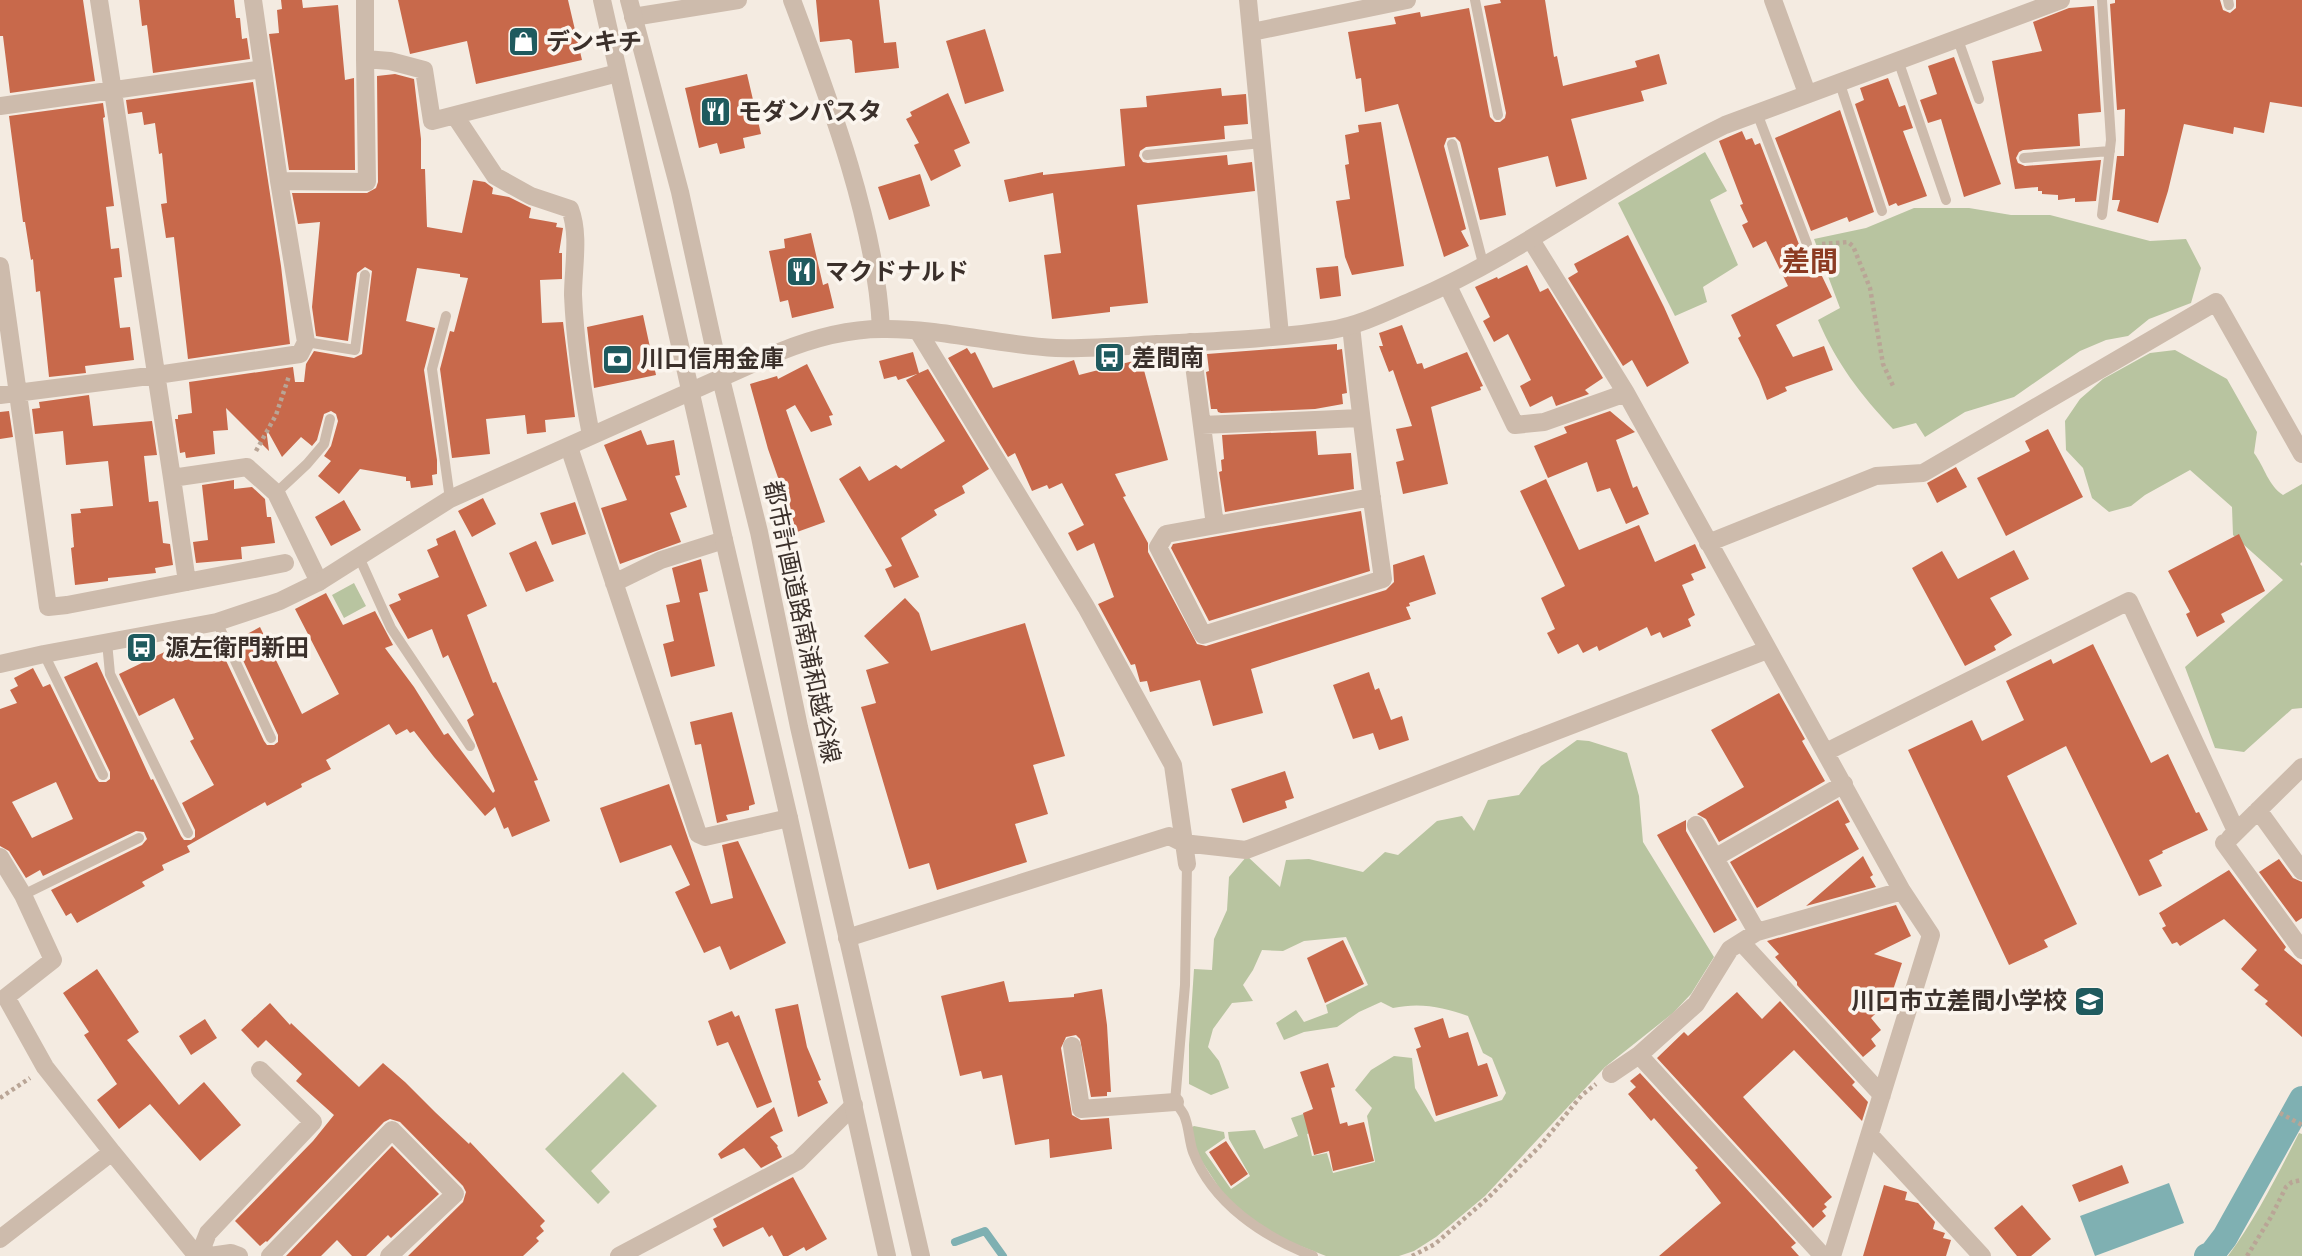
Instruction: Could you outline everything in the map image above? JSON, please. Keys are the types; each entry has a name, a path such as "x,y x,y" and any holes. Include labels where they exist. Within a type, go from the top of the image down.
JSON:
{"street":[{"path":"99,0 187,582"},
{"path":"0,395 157,375 301,348 253,0"},
{"path":"279,181 367,182 365,0"},
{"path":"602,0 887,1256"},
{"path":"631,9 738,0"},
{"path":"792,0 819,74 857,196 872,259 881,329"},
{"path":"1248,0 1280,335"},
{"path":"1252,32 1407,0"},
{"path":"1773,0 1807,93"},
{"path":"0,664 218,622 261,609 319,582 450,499 799,344 881,329 1060,348 1191,342 1351,326 1448,286 1484,267 1681,146 1807,93 2061,0"},
{"name":"都市計画道路南浦和越谷線","path":"631,9 680,192 721,379 759,532 799,727 921,1256"},
{"path":"365,59 390,61 424,70 432,121 618,73"},
{"path":"0,106 262,68"},
{"path":"455,116 495,176 531,195 570,209 575,221 573,296 580,374 591,435"},
{"path":"1531,240 1626,393 1902,891 1931,935 1832,1256"},
{"path":"0,266 48,607 285,563"},
{"path":"1448,286 1515,425 1544,422 1626,393"},
{"path":"1708,543 1876,476 1923,473 2216,302 2302,454"},
{"path":"1351,326 1360,418 1383,579 1203,635 1158,547 1166,534 1371,497"},
{"path":"918,331 1086,607 1173,765 1187,864"},
{"path":"1191,342 1215,525"},
{"path":"1202,425 1360,418"},
{"path":"569,447 698,834 705,837 789,818"},
{"path":"172,478 247,467 275,494 319,582"},
{"path":"614,583 661,560 724,540"},
{"path":"1826,752 2129,601 2226,841 2302,950"},
{"path":"847,938 1169,836 1183,843 1246,850 1767,650"},
{"path":"2226,841 2302,767"},
{"path":"1716,857 1844,784"},
{"path":"2258,810 2302,871"},
{"path":"1696,825 1757,932"},
{"path":"0,857 23,895 53,960 6,997 45,1067 198,1256 208,1233 313,1122 260,1070"},
{"path":"1611,1074 1639,1055 1696,1004 1730,949 1757,932 1902,891"},
{"path":"1742,943 1882,1095"},
{"path":"1072,1045 1081,1109 1175,1102"},
{"path":"1639,1055 1823,1256"},
{"path":"619,1256 798,1161 854,1105"},
{"path":"270,1256 392,1130 455,1194 389,1256"},
{"path":"1870,1135 1982,1256"},
{"path":"0,1239 112,1152"},
{"path":"210,1256 232,1255"}],"lane":[{"path":"1475,0 1498,115"},
{"path":"2102,0 2110,150 2102,215"},
{"path":"1957,37 1979,99"},
{"path":"1898,60 1946,200"},
{"path":"1839,81 1882,211"},
{"path":"1757,113 1807,244"},
{"path":"1147,155 1261,143"},
{"path":"1452,144 1484,267"},
{"path":"2024,158 2110,150"},
{"path":"301,348 355,350 365,275"},
{"path":"446,316 432,369 450,499"},
{"path":"275,494 324,444 330,419"},
{"path":"359,557 391,628 470,746"},
{"path":"218,622 271,738"},
{"path":"107,642 110,674 188,833"},
{"path":"44,654 103,775"},
{"path":"23,895 139,838"},
{"path":"1187,864 1185,985 1175,1102 1185,1116 1194,1154 1214,1191 1229,1206 1276,1239 1313,1256"}],"path":[{"path":"1807,244 1848,242 1853,246 1870,288 1883,364 1894,388"},
{"path":"247,467 276,415 301,348"},
{"path":"0,1098 45,1067"},
{"path":"1412,1256 1435,1244 1488,1198 1539,1147 1582,1095 1611,1074"},
{"path":"2280,1114 2301,1125"},
{"path":"2247,1256 2286,1187 2301,1178"}],"green space":[{"path":"1705,152 1727,191 1710,200 1738,265 1703,287 1707,302 1675,316 1618,203"},
{"path":"1914,208 1969,208 2011,215 2050,215 2150,241 2186,239 2201,268 2191,303 2149,319 2128,336 2106,340 2080,351 2014,397 1965,412 1925,437 1916,423 1893,429 1860,391 1833,351 1818,320 1840,308 1814,239 1866,228"},
{"path":"2175,350 2227,379 2257,432 2254,453 2278,491 2283,495 2302,484 2302,708 2292,709 2244,752 2215,748 2185,667 2283,580 2233,535 2232,507 2190,470 2131,506 2109,512 2092,498 2083,468 2066,450 2065,421 2080,399 2103,379 2150,353"},
{"path":"354,583 366,606 344,618 332,595"},
{"path":"1577,740 1627,753 1639,796 1643,842 1714,957 1691,994 1673,1013 1605,1067 1485,1196 1436,1237 1414,1251 1399,1256 1326,1256 1277,1237 1229,1203 1197,1154 1190,1128 1194,1126 1224,1132 1225,1138 1205,1152 1231,1189 1250,1176 1229,1139 1228,1132 1255,1130 1264,1149 1298,1136 1291,1118 1322,1108 1320,1130 1307,1134 1312,1156 1327,1153 1333,1173 1375,1162 1367,1116 1372,1108 1355,1090 1371,1070 1394,1056 1412,1058 1415,1088 1435,1122 1502,1100 1506,1093 1492,1058 1483,1053 1468,1016 1450,1010 1431,1006 1393,1008 1381,1002 1359,1012 1337,1027 1304,1032 1284,1040 1276,1023 1296,1010 1304,1022 1328,1013 1326,1005 1368,985 1346,937 1304,941 1283,951 1262,950 1243,985 1253,1001 1232,1003 1213,1029 1208,1047 1219,1061 1229,1088 1211,1095 1189,1084 1194,969 1212,970 1214,939 1227,910 1229,877 1247,856 1280,887 1286,860 1309,859 1363,872 1385,852 1398,855 1437,821 1462,816 1474,831 1488,800 1519,795 1541,766"},
{"path":"623,1072 657,1106 591,1171 610,1192 598,1204 545,1149"},
{"path":"2299,1133 2302,1134 2302,1256 2228,1256 2257,1212"}],"water":[{"path":"2169,1183 2184,1223 2095,1256 2080,1216"}],"building":[{"path":"0,0 83,0 95,81 10,93 3,36 0,36"},
{"path":"139,0 234,0 236,18 240,18 242,39 247,38 250,59 153,73 147,25 142,26"},
{"path":"281,0 302,0 303,8 338,5 345,80 354,78 355,170 289,170 269,34 279,33 277,10 282,9"},
{"name":"デンキチ","path":"398,0 568,0 582,60 476,84 467,41 410,54"},
{"path":"816,0 879,0 884,43 896,42 899,68 855,73 852,41 820,42"},
{"path":"1500,0 1545,0 1554,57 1557,56 1563,86 1637,67 1635,61 1659,54 1667,84 1641,91 1644,101 1571,119 1587,179 1556,187 1548,156 1498,168 1506,215 1480,220 1460,142 1455,137 1447,138 1444,146 1466,229 1461,231 1469,246 1444,257 1398,104 1365,112 1361,78 1356,79 1348,32 1396,24 1394,17 1420,12 1421,17 1469,8 1490,117 1495,122 1500,122 1506,113 1484,6 1501,3"},
{"path":"2115,0 2220,0 2223,10 2230,13 2236,8 2236,0 2302,0 2302,107 2270,102 2264,133 2234,127 2233,134 2184,124 2158,223 2117,211 2120,200 2112,200 2117,156 2124,156 2125,109 2117,110 2110,4 2115,3"},
{"path":"2094,6 2101,112 2078,114 2080,146 2023,150 2016,158 2018,163 2025,166 2101,160 2096,201 2075,202 2075,198 2058,200 2058,195 2042,194 2038,187 2015,189 1992,61 2042,51 2033,22 2069,8"},
{"path":"985,29 1004,91 965,104 946,41"},
{"path":"1954,57 2001,184 1964,197 1941,119 1928,123 1920,100 1937,94 1928,66"},
{"path":"395,74 414,79 421,139 421,169 425,169 427,227 462,233 473,180 485,182 493,188 492,194 509,197 531,208 529,218 557,223 556,227 563,228 559,253 562,253 562,279 540,280 542,323 563,322 575,417 545,420 546,432 527,434 525,415 486,419 490,454 452,458 440,369 450,331 454,332 468,278 460,277 460,274 417,268 406,321 435,328 424,370 437,460 437,474 432,475 433,485 411,488 406,477 360,469 339,494 318,476 331,461 324,456 331,446 338,421 336,414 331,411 324,414 317,440 312,446 301,437 282,457 266,428 269,451 226,408 228,430 213,431 215,454 186,458 185,452 180,453 175,419 178,419 178,415 192,413 189,382 293,367 295,382 304,382 306,364 314,351 354,358 362,354 372,271 365,267 357,273 348,341 316,336 312,307 320,222 298,224 292,193 367,193 376,188 377,76"},
{"path":"747,74 761,134 743,138 745,148 720,154 717,143 699,148 685,88"},
{"path":"1888,78 1899,107 1905,105 1913,128 1903,131 1927,196 1898,206 1896,203 1889,206 1855,104 1864,100 1860,88"},
{"path":"253,82 290,344 188,359 174,237 166,238 161,204 167,203 162,153 159,154 155,123 144,125 142,112 128,114 126,100"},
{"path":"1221,88 1222,96 1246,94 1248,124 1224,126 1225,139 1146,147 1140,151 1139,156 1143,162 1148,163 1227,155 1228,165 1252,162 1255,191 1137,205 1148,303 1110,307 1110,312 1052,319 1044,255 1061,253 1053,193 1009,202 1004,180 1043,172 1043,175 1125,166 1120,109 1147,107 1146,96"},
{"path":"948,93 970,143 954,150 961,166 931,181 914,145 919,143 906,119 912,116 910,112"},
{"path":"103,103 114,206 106,207 111,249 119,248 122,277 114,278 120,328 130,327 134,360 85,366 86,373 49,377 40,291 36,292 33,259 31,260 23,222 9,116"},
{"path":"1840,110 1874,212 1849,222 1847,217 1811,231 1775,138"},
{"path":"1381,122 1404,266 1352,275 1345,257 1336,201 1350,199 1345,165 1349,164 1345,135 1359,132 1358,125"},
{"path":"1742,131 1746,140 1752,138 1755,145 1760,143 1800,247 1805,252 1810,251 1832,297 1776,325 1793,357 1824,346 1833,370 1785,387 1787,391 1767,400 1738,338 1741,336 1731,315 1788,286 1766,241 1753,248 1742,225 1748,222 1719,141"},
{"path":"920,174 930,206 889,220 878,187"},
{"path":"811,233 823,285 828,283 834,308 792,318 788,300 780,302 769,251 785,248 784,239"},
{"path":"1628,235 1689,363 1647,387 1632,360 1623,366 1568,278 1578,272 1574,264"},
{"path":"1527,265 1540,292 1548,288 1603,378 1585,390 1589,394 1556,406 1552,396 1530,407 1520,386 1531,380 1508,334 1494,342 1483,321 1490,317 1475,287"},
{"path":"1338,266 1341,296 1320,299 1316,268"},
{"path":"643,315 656,375 594,388 587,327"},
{"path":"1402,325 1417,364 1422,363 1424,369 1467,352 1483,386 1480,387 1481,390 1431,407 1448,484 1403,494 1396,462 1404,460 1396,429 1412,426 1393,370 1389,372 1379,346 1383,346 1379,333"},
{"path":"1337,344 1337,350 1342,349 1347,393 1342,394 1343,404 1315,409 1221,413 1217,409 1211,409 1206,372 1209,371 1207,354"},
{"path":"967,348 971,354 975,352 993,388 1074,360 1079,375 1141,359 1168,460 1115,474 1126,496 1123,497 1148,543 1148,552 1197,644 1206,646 1386,590 1394,582 1393,565 1424,555 1436,594 1409,603 1410,606 1406,607 1411,619 1251,669 1263,713 1213,726 1200,680 1150,692 1147,681 1140,682 1135,664 1131,665 1098,604 1114,597 1094,543 1077,551 1068,533 1084,525 1062,483 1049,489 1047,485 1032,491 1015,453 1008,457 948,358"},
{"path":"913,352 919,373 928,369 989,469 962,486 965,493 934,510 937,515 901,538 919,577 894,588 885,569 892,566 839,479 860,466 869,481 896,465 901,469 945,441 906,380 917,374 898,380 896,376 884,379 879,361"},
{"path":"807,364 833,415 829,416 832,425 811,432 795,405 786,410 825,522 797,532 768,449 750,384 777,376 778,379"},
{"path":"89,395 93,426 152,421 157,455 144,456 149,502 158,501 163,543 170,544 173,565 155,568 156,573 75,585 71,514 81,513 80,509 113,506 108,461 66,465 63,431 35,434 32,409 40,408 39,402"},
{"path":"9,411 13,437 0,439 0,412"},
{"path":"1610,411 1635,432 1616,440 1633,488 1637,486 1649,514 1626,524 1610,488 1597,492 1587,462 1548,478 1534,446 1567,433 1564,427"},
{"path":"2048,429 2083,497 2006,536 1977,478 2030,451 2025,441"},
{"path":"641,430 647,445 674,440 680,475 675,476 687,507 670,513 681,542 620,564 601,508 627,500 604,445"},
{"path":"1316,431 1318,455 1351,453 1354,489 1225,512 1219,472 1222,471 1221,460 1224,459 1222,435"},
{"path":"1956,467 1967,487 1937,503 1927,483"},
{"path":"1546,479 1579,550 1639,525 1655,562 1695,544 1706,568 1691,574 1694,580 1682,585 1695,615 1688,619 1691,626 1663,638 1660,632 1651,636 1647,627 1599,651 1597,646 1583,653 1578,644 1558,654 1547,633 1555,629 1541,598 1565,586 1520,491"},
{"path":"234,480 234,489 252,487 265,499 275,543 241,547 242,559 196,563 193,542 208,540 202,485"},
{"path":"483,498 496,524 472,537 458,511"},
{"path":"344,500 361,530 331,546 315,517"},
{"path":"575,502 586,534 552,545 540,513"},
{"path":"1361,511 1370,571 1209,621 1171,548 1173,544"},
{"path":"455,530 487,606 467,615 493,683 496,682 538,780 534,781 550,821 512,837 508,827 504,829 495,807 485,816 414,731 410,733 407,729 396,735 389,724 326,760 331,769 267,806 265,802 187,846 190,852 162,865 164,870 142,882 145,886 77,923 71,913 66,916 51,890 142,845 147,839 144,832 136,831 43,876 40,870 26,878 9,851 0,846 0,709 17,703 10,690 18,686 14,678 33,668 43,687 50,684 96,778 99,782 106,782 110,779 110,772 64,677 97,662 151,780 153,779 181,836 184,840 191,840 195,837 195,830 182,803 214,785 190,741 194,739 174,698 139,716 119,674 179,645 183,654 213,638 264,741 267,745 274,745 278,742 278,735 234,641 260,627 302,714 339,694 295,609 326,593 343,625 375,611 393,645 385,648 414,687 444,735 448,733 493,793 495,791 467,720 474,715 448,655 443,658 432,629 408,639 389,605 401,600 398,594 439,577 427,550 438,545 436,539","holes":["56,782 73,819 32,838 12,802"]},
{"path":"2239,534 2265,591 2221,614 2225,622 2197,637 2186,614 2190,612 2168,571"},
{"path":"536,541 554,581 526,592 509,553"},
{"path":"2014,550 2029,579 1990,598 2012,635 1994,646 1996,650 1965,666 1912,568 1942,551 1958,579"},
{"path":"701,559 708,591 699,593 715,666 671,677 663,644 674,641 666,605 680,602 672,568"},
{"path":"905,598 919,613 931,651 1025,623 1065,756 1033,765 1048,814 1015,824 1027,862 937,890 929,863 909,869 861,707 876,703 866,670 889,663 864,636"},
{"path":"2093,644 2151,763 2168,754 2196,813 2199,812 2208,830 2162,851 2163,853 2149,860 2162,886 2139,896 2066,746 2007,776 2077,924 2044,940 2048,947 2009,965 1908,750 1972,720 1982,741 2024,720 2006,681 2051,659 2053,664"},
{"path":"1369,672 1375,690 1379,688 1391,720 1402,716 1409,740 1379,750 1373,733 1353,739 1333,685"},
{"path":"1779,693 1825,781 1719,842 1706,819 1697,814 1744,787 1711,730"},
{"path":"732,712 755,804 749,806 749,810 726,815 728,820 717,823 701,744 695,745 690,722"},
{"path":"1285,771 1294,798 1285,801 1287,808 1243,823 1231,789"},
{"path":"669,784 711,904 733,898 722,845 738,841 786,943 730,970 720,946 704,953 675,892 690,885 671,845 620,863 600,808"},
{"path":"1838,800 1850,822 1845,824 1859,849 1757,908 1730,862"},
{"path":"1686,820 1686,831 1737,920 1714,933 1657,835"},
{"path":"1863,856 1876,887 1806,906"},
{"path":"2279,859 2293,878 2302,882 2302,918 2296,922 2259,872"},
{"path":"2229,870 2286,947 2284,950 2302,965 2302,1037 2265,1004 2268,1001 2254,990 2259,985 2241,969 2257,950 2224,919 2180,946 2177,942 2172,944 2162,928 2166,926 2159,913"},
{"path":"1896,905 1911,936 1874,954 1902,963 1890,999 1871,1018 1881,1030 1871,1039 1876,1046 1863,1057 1797,985 1775,957 1779,954 1767,941"},
{"path":"1343,940 1364,984 1325,1003 1307,958"},
{"path":"97,969 139,1032 127,1040 179,1105 204,1082 241,1125 200,1161 150,1104 119,1129 97,1100 117,1084 84,1035 89,1032 63,993"},
{"path":"1004,981 1009,1002 1074,997 1074,994 1102,989 1111,1092 1107,1092 1107,1096 1091,1097 1080,1039 1076,1035 1066,1037 1061,1048 1072,1115 1081,1120 1109,1118 1112,1149 1050,1158 1049,1139 1015,1145 1002,1075 983,1079 981,1071 960,1076 941,996"},
{"path":"1737,992 1762,1019 1780,1001 1855,1082 1852,1085 1868,1102 1862,1121 1794,1050 1743,1097 1832,1197 1824,1204 1827,1207 1822,1211 1826,1216 1813,1228 1657,1058 1684,1032 1688,1036"},
{"path":"270,1003 290,1025 291,1023 359,1087 383,1063 405,1082 469,1144 470,1142 545,1221 540,1226 544,1231 536,1238 539,1241 523,1256 408,1256 463,1202 466,1192 400,1122 390,1119 260,1246 235,1221 313,1141 334,1115 296,1081 302,1074 266,1040 258,1048 241,1030"},
{"path":"798,1004 807,1047 828,1103 798,1117 775,1009"},
{"path":"732,1011 735,1017 739,1015 772,1102 757,1108 728,1042 717,1046 708,1021"},
{"path":"1443,1018 1449,1038 1468,1032 1478,1066 1487,1063 1498,1096 1436,1116 1416,1049 1421,1047 1414,1028"},
{"path":"205,1019 217,1038 191,1055 179,1036"},
{"path":"1328,1063 1335,1087 1331,1088 1340,1124 1347,1122 1348,1126 1364,1122 1374,1161 1333,1171 1329,1151 1314,1155 1303,1113 1313,1109 1300,1072"},
{"path":"1640,1073 1796,1243 1791,1247 1799,1256 1659,1256 1721,1203 1695,1170 1698,1168 1654,1118 1651,1121 1628,1094 1636,1087 1630,1081"},
{"path":"774,1107 783,1131 770,1137 778,1146 782,1157 761,1168 744,1148 721,1159 718,1154"},
{"path":"1226,1141 1248,1174 1231,1186 1209,1152"},
{"path":"392,1146 439,1194 391,1238 388,1235 366,1256 352,1256 337,1240 321,1256 286,1256"},
{"path":"2122,1165 2129,1183 2079,1202 2072,1185"},
{"path":"793,1177 827,1239 806,1251 804,1247 783,1256 772,1235 769,1237 763,1227 723,1247 713,1229 717,1227 713,1219"},
{"path":"1884,1185 1907,1192 1905,1200 1918,1203 1935,1222 1933,1229 1945,1233 1943,1238 1951,1240 1946,1256 1863,1256"},
{"path":"2022,1205 2051,1239 2031,1256 2017,1256 1994,1228"}],"waterway":[{"path":"2207,1256 2212,1254 2225,1237 2302,1099"},
{"path":"955,1242 985,1231 1003,1256"}],"place":[{"name":"デンキチ","path":"523,42"},
{"name":"モダンパスタ","path":"715,112"},
{"name":"マクドナルド","path":"802,272"},
{"name":"差間南","path":"1109,358"},
{"name":"川口信用金庫","path":"617,359"},
{"name":"源左衛門新田","path":"142,648"},
{"name":"川口市立差間小学校","path":"2090,1001"}],"district":[{"name":"差間","path":"1810,261"}]}
